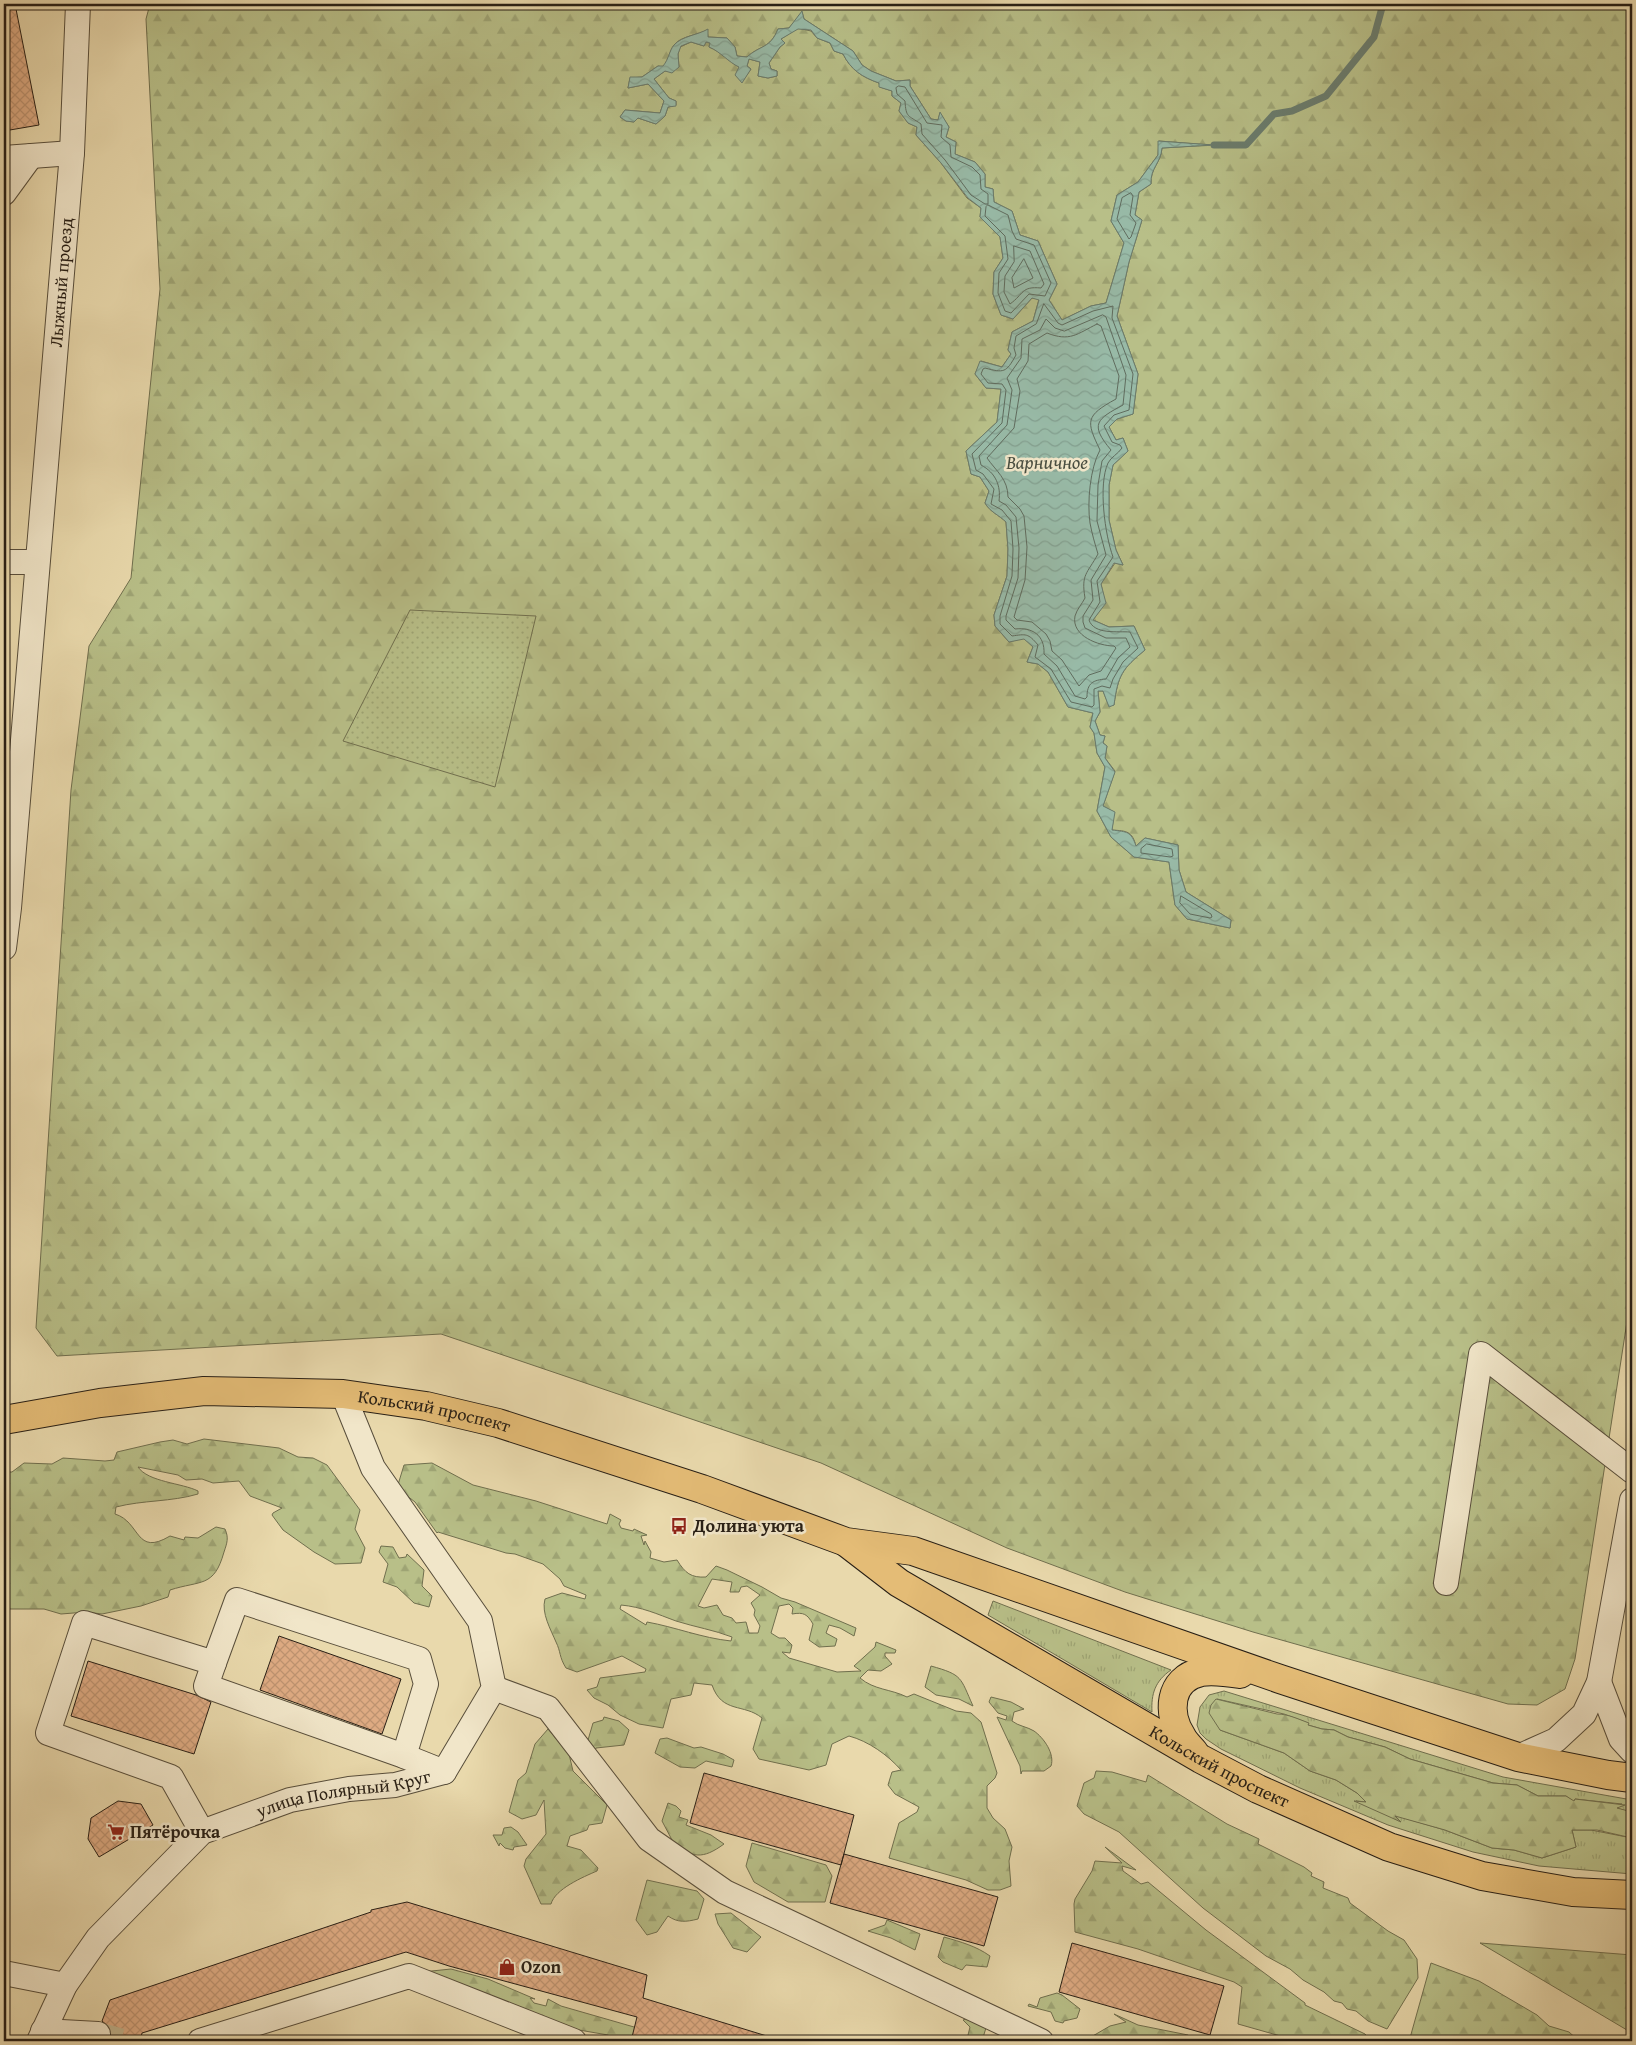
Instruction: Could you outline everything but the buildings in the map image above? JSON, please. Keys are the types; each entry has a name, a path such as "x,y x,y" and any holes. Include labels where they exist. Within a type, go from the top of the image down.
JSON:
{"main road":[{"name":"Кольский проспект","path":"4,1420 100,1403 204,1391 343,1394 426,1406 498,1423 702,1489 846,1542 913,1551 1280,1679 1518,1757 1632,1778"},
{"name":"Кольский проспект","path":"846,1542 899,1583 1200,1759 1258,1788 1389,1847 1482,1876 1573,1892 1632,1895"},
{"path":"1200,1759 1182,1738 1175,1723 1172,1706 1174,1695 1182,1682 1199,1673 1219,1671 1280,1679"}],"street":[{"name":"Лыжный проезд","path":"4,948 9,908 72,153 78,4"},
{"path":"4,158 72,153"},
{"path":"4,193 31,156"},
{"path":"4,562 37,562"},
{"path":"1446,1583 1481,1354 1632,1470"},
{"path":"343,1394 373,1468 480,1621 494,1688 548,1708 649,1839 725,1892 1041,2041"},
{"path":"1518,1757 1556,1740 1584,1714 1599,1682 1632,1500"},
{"path":"404,1756 426,1684 419,1659 237,1600 206,1686 444,1772"},
{"path":"202,1832 170,1776 48,1733 84,1623 214,1663"},
{"path":"1599,1682 1621,1739 1632,1752"},
{"name":"улица Полярный Круг","path":"41,2036 65,1985 98,1938 202,1832 290,1800 349,1789 395,1785 444,1772 494,1688"},
{"path":"4,1973 65,1985"},
{"path":"200,2041 409,1976 574,2041"},
{"path":"41,2036 98,2034"}],"green space":[{"path":"150,4 1632,4 1632,1289 1575,1659 1565,1689 1537,1705 1508,1704 1253,1632 1125,1592 1007,1548 821,1463 441,1334 57,1356 36,1328 71,790 89,646 131,578 160,289 146,19","holes":["802,12 804,19 853,51 862,65 871,71 896,81 910,80 910,86 931,119 938,120 940,113 949,127 946,137 956,142 955,154 975,162 985,174 985,187 993,189 994,202 1012,211 1020,235 1038,241 1057,284 1049,300 1062,320 1091,306 1106,303 1124,243 1111,221 1117,195 1138,182 1158,155 1159,141 1210,145 1162,148 1160,158 1152,174 1151,184 1139,192 1135,215 1142,220 1129,262 1117,316 1138,374 1133,414 1117,419 1109,427 1116,440 1123,438 1128,451 1113,465 1109,485 1109,520 1116,550 1123,565 1115,563 1101,584 1105,603 1093,620 1109,627 1134,626 1145,650 1122,673 1117,686 1114,705 1109,706 1103,691 1098,691 1100,712 1095,721 1100,735 1105,736 1103,743 1107,746 1105,758 1115,771 1103,806 1114,812 1112,830 1128,833 1133,837 1136,846 1145,838 1178,845 1179,870 1186,892 1231,920 1230,928 1187,919 1175,905 1169,862 1134,857 1111,837 1097,811 1105,767 1097,753 1094,733 1090,727 1093,713 1068,707 1048,672 1038,664 1027,662 1033,647 1024,638 1009,642 995,626 994,615 1007,576 1006,522 989,509 985,503 989,491 980,477 971,474 966,451 997,422 1001,389 986,388 975,374 981,361 1002,367 1011,354 1008,350 1012,332 1033,321 1039,299 1032,298 1013,319 1001,315 993,294 994,272 1003,258 1000,237 980,217 981,208 967,198 941,163 916,135 917,127 908,123 899,111 901,103 892,96 892,91 880,87 879,83 858,72 843,54 834,51 830,43 817,38 811,31 798,28 781,39 785,43 769,63 771,69 777,71 777,76 768,78 758,76 760,62 749,59 747,66 751,69 742,82 736,75 739,67 709,47 710,43 706,42 704,46 691,42 680,47 678,54 679,67 672,72 665,71 654,79 669,98 676,101 676,105 668,107 665,116 656,124 638,118 634,122 626,121 620,117 625,110 660,113 664,101 648,84 628,88 630,78 642,77 658,66 663,67 677,42 707,30 708,37 727,38 735,47 737,56 747,57 772,40 778,29 789,28"]},
{"path":"410,610 536,616 495,787 343,741"},
{"path":"204,1439 279,1448 298,1457 313,1458 327,1465 360,1510 355,1529 365,1548 361,1563 335,1564 314,1552 283,1530 272,1515 282,1508 250,1496 239,1481 213,1483 202,1479 186,1480 178,1475 138,1467 149,1476 191,1488 198,1491 198,1494 116,1507 115,1514 123,1518 139,1536 150,1543 170,1536 184,1540 185,1537 198,1538 216,1527 225,1529 226,1546 216,1572 205,1581 170,1590 168,1597 141,1606 102,1614 86,1612 61,1614 44,1609 4,1609 4,1472 12,1472 24,1463 52,1464 63,1458 114,1460 117,1452 173,1440 187,1444"},
{"path":"432,1463 473,1485 536,1501 607,1524 610,1514 621,1520 619,1524 621,1528 633,1531 634,1529 647,1535 641,1536 644,1545 645,1541 651,1552 650,1558 664,1562 677,1560 686,1571 696,1577 706,1577 716,1566 781,1598 856,1628 854,1636 840,1628 829,1625 826,1633 837,1639 835,1646 819,1647 809,1640 813,1624 809,1618 800,1613 792,1614 793,1608 789,1604 779,1606 771,1633 779,1638 785,1638 792,1645 790,1653 782,1652 789,1658 837,1672 861,1671 854,1666 875,1647 876,1642 896,1650 895,1653 885,1653 885,1656 892,1664 881,1671 868,1670 860,1678 871,1685 907,1697 914,1694 956,1711 971,1713 981,1722 997,1773 987,1786 987,1808 993,1818 1005,1829 1012,1847 1009,1861 1011,1886 1000,1890 988,1890 966,1880 889,1858 899,1823 917,1812 919,1807 895,1794 888,1785 892,1772 901,1770 884,1754 863,1741 849,1736 832,1744 826,1765 809,1770 759,1759 753,1749 762,1718 755,1713 727,1704 716,1694 712,1685 694,1683 691,1695 671,1699 663,1728 639,1724 620,1715 608,1705 594,1698 587,1690 597,1687 600,1678 645,1672 646,1669 622,1656 577,1672 566,1668 547,1621 544,1610 545,1599 562,1593 585,1599 586,1595 564,1586 560,1579 543,1564 515,1554 437,1533 415,1502 397,1488 404,1465","holes":["712,1579 732,1582 730,1592 739,1592 741,1587 747,1586 760,1595 751,1603 755,1610 754,1615 760,1626 758,1633 749,1633 746,1622 736,1623 732,1618 723,1615 717,1605 704,1608 698,1606","621,1605 643,1609 676,1621 732,1637 731,1641 647,1622 646,1625 620,1609"]},
{"path":"381,1546 393,1547 399,1558 406,1557 407,1554 424,1570 422,1586 432,1596 429,1607 414,1603 397,1587 383,1582 388,1564 379,1552"},
{"path":"993,1601 1171,1670 1155,1688 1152,1699 1152,1712 988,1615"},
{"path":"931,1666 949,1672 959,1678 973,1706 959,1699 936,1695 925,1687"},
{"path":"1224,1691 1503,1777 1632,1800 1632,1812 1630,1812 1616,1808 1617,1805 1622,1804 1575,1799 1574,1802 1566,1796 1538,1796 1517,1785 1493,1783 1410,1759 1385,1747 1348,1737 1334,1730 1308,1725 1308,1723 1284,1714 1217,1699 1220,1730 1284,1753 1310,1771 1336,1780 1357,1793 1367,1802 1356,1801 1394,1815 1445,1830 1492,1848 1514,1850 1542,1858 1576,1847 1572,1830 1591,1830 1632,1838 1632,1874 1539,1866 1473,1852 1388,1825 1300,1788 1221,1749 1200,1733 1197,1725 1200,1707 1209,1695"},
{"path":"991,1697 1011,1702 1024,1709 1014,1712 1012,1721 1029,1728 1041,1738 1050,1751 1051,1766 1044,1771 1022,1771 1021,1774 1020,1766 997,1717 1006,1720 1007,1716 998,1713 989,1702"},
{"path":"1216,1699 1289,1716 1309,1723 1308,1725 1334,1730 1348,1737 1385,1747 1410,1759 1493,1783 1517,1785 1538,1796 1566,1796 1574,1801 1575,1799 1625,1805 1617,1808 1632,1812 1632,1838 1597,1830 1572,1830 1576,1847 1542,1858 1514,1850 1492,1848 1445,1830 1395,1816 1401,1822 1354,1801 1366,1802 1357,1793 1336,1780 1310,1771 1284,1753 1220,1730 1209,1713 1211,1705"},
{"path":"604,1717 619,1721 629,1730 624,1745 596,1748 593,1755 588,1740 593,1723 603,1720"},
{"path":"548,1729 569,1754 573,1771 607,1805 602,1823 589,1825 587,1830 570,1836 567,1846 581,1850 598,1868 597,1871 577,1880 558,1893 551,1904 541,1904 524,1866 526,1859 546,1834 544,1800 536,1815 522,1819 509,1812 518,1780 526,1773 535,1744"},
{"path":"667,1738 694,1748 701,1747 723,1754 734,1760 732,1767 706,1761 695,1768 680,1767 655,1753 660,1739"},
{"path":"1096,1771 1112,1772 1146,1782 1148,1775 1227,1824 1259,1839 1258,1844 1304,1867 1312,1873 1311,1876 1324,1882 1323,1888 1348,1898 1350,1903 1388,1931 1404,1940 1417,1959 1418,1978 1387,2029 1368,2021 1356,2011 1347,2009 1342,2003 1334,2001 1290,1969 1266,1956 1203,1908 1119,1832 1084,1814 1077,1806 1084,1783 1094,1778"},
{"path":"668,1803 676,1806 681,1811 679,1817 688,1820 686,1825 711,1835 724,1844 704,1855 692,1854 671,1845 672,1840 662,1821"},
{"path":"511,1827 518,1832 527,1845 514,1847 513,1850 505,1848 500,1843 499,1846 493,1835 502,1835 504,1828"},
{"path":"752,1843 826,1865 832,1876 825,1902 788,1902 754,1882 746,1866"},
{"path":"1105,1847 1136,1870 1122,1866 1123,1871 1141,1884 1148,1882 1206,1930 1305,2003 1305,2005 1365,2034 1371,2041 1298,2041 1238,2024 1242,1987 1234,1982 1138,1949 1075,1932 1075,1899 1092,1871 1095,1861 1122,1863"},
{"path":"647,1880 697,1891 704,1899 698,1919 682,1921 668,1916 657,1932 647,1935 636,1920"},
{"path":"731,1913 761,1937 747,1952 733,1948 718,1924 715,1914"},
{"path":"887,1920 920,1934 915,1950 891,1938 868,1931 885,1925"},
{"path":"944,1937 974,1947 990,1956 987,1967 966,1965 962,1970 943,1962 938,1957"},
{"path":"1480,1943 1632,1955 1632,2033"},
{"path":"1431,1963 1479,1981 1537,2015 1549,2026 1569,2032 1579,2041 1416,2041 1410,2038"},
{"path":"451,1969 488,1979 535,1999 530,1998 534,2003 546,2006 548,1999 561,2006 641,2029 638,2038 618,2041 608,2035 579,2030 507,2010 422,1972"},
{"path":"1057,1993 1080,2009 1077,2018 1064,2021 1063,2023 1055,2021 1051,2012 1028,2006 1029,2004 1037,2007 1040,1998"},
{"path":"981,2013 989,2018 982,2041 973,2039 968,2035 970,2027 963,2020"},
{"path":"1114,2014 1138,2025 1188,2035 1195,2041 1090,2041 1091,2037 1110,2026 1126,2022"}],"water":[{"name":"Варничное","path":"802,11 804,19 853,51 862,65 871,71 896,81 910,80 910,86 931,119 938,120 940,112 949,127 946,137 956,142 955,154 975,162 985,174 985,187 993,189 994,202 1012,211 1020,235 1038,241 1057,284 1049,300 1062,320 1091,306 1106,303 1124,243 1111,221 1117,195 1138,182 1158,155 1158,141 1214,145 1162,148 1160,158 1152,174 1151,184 1139,192 1135,215 1142,220 1129,262 1117,316 1138,374 1133,414 1117,419 1109,427 1116,440 1123,438 1128,451 1113,465 1109,485 1109,520 1116,550 1123,565 1114,563 1101,584 1106,603 1093,620 1109,627 1134,626 1145,650 1122,673 1117,686 1114,705 1109,707 1103,691 1098,691 1100,712 1095,721 1100,735 1105,736 1103,743 1107,746 1105,758 1115,772 1103,806 1115,812 1112,830 1128,833 1136,846 1145,838 1178,845 1179,870 1186,892 1231,920 1230,928 1187,919 1175,905 1169,862 1134,857 1111,837 1097,811 1105,767 1097,753 1094,733 1090,727 1093,713 1068,707 1048,672 1038,664 1027,662 1033,647 1024,639 1009,642 995,626 994,615 1007,576 1006,522 989,509 985,503 989,491 980,477 971,474 966,451 997,422 1001,389 986,388 975,374 980,361 1002,367 1011,354 1008,350 1012,332 1033,321 1039,300 1032,298 1013,319 1001,315 993,294 994,272 1003,258 1000,237 980,217 981,208 968,198 916,135 917,127 908,123 899,111 901,103 892,96 892,91 879,87 879,83 858,72 843,54 834,51 830,43 817,38 811,30 798,29 781,39 785,43 769,63 771,69 777,71 777,76 768,78 758,76 760,62 749,59 747,66 751,69 742,83 735,75 739,67 709,47 710,43 706,42 704,46 691,42 681,46 678,54 679,67 672,73 665,71 654,79 669,98 676,101 676,106 668,107 665,116 656,124 638,118 634,122 626,121 620,117 625,110 660,113 664,101 648,84 628,88 630,77 642,77 658,66 663,66 672,47 677,42 708,29 708,37 727,38 735,47 737,56 747,57 772,40 778,29 789,28"}],"waterway":[{"path":"1214,145 1246,145 1274,114 1292,111 1326,96 1374,37 1383,4"}],"tunnel":[{"path":"98,2034 123,2041"}],"place":[{"name":"Долина уюта","path":"679,1526"},
{"name":"Пятёрочка","path":"116,1832"},
{"name":"Ozon","path":"507,1967"}]}
